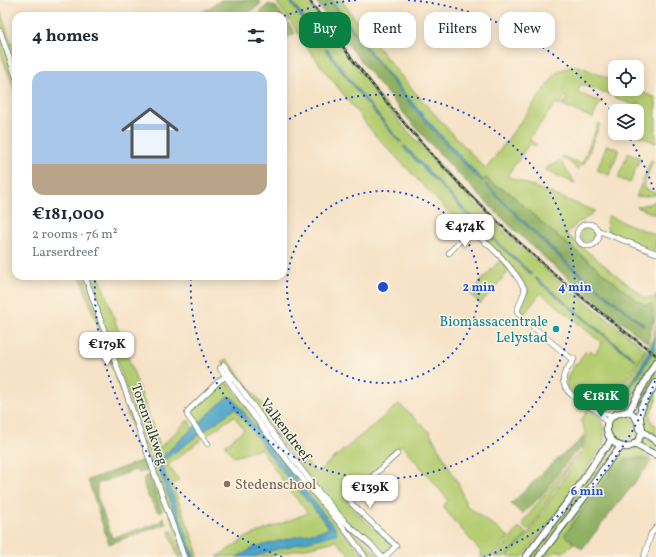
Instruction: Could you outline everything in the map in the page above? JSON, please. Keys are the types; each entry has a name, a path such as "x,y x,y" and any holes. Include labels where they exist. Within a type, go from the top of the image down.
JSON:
{"main road":[{"path":"627,411 656,362"},
{"path":"638,418 643,405 656,383"},
{"path":"616,411 627,411 638,418 642,425 639,439 634,444 619,446 609,439 604,429 608,420 616,411"},
{"path":"641,430 656,441"},
{"path":"539,557 619,446 632,442 641,430"},
{"path":"526,557 604,450 609,439"},
{"path":"634,444 656,455"}],"street":[{"path":"0,31 12,66"},
{"path":"597,230 598,237 591,245 584,245 578,240 577,234 580,228 586,224 592,225 597,230 656,253"},
{"path":"448,253 468,230 476,235 503,260 525,290 517,311 522,318 574,360 564,375 563,382 565,388 578,400 597,411 608,420"},
{"name":"Torenvalkweg","path":"86,280 184,557"},
{"name":"Valkendreef","path":"222,366 262,426 350,535 365,557"},
{"path":"208,444 187,415 188,411 228,375"},
{"name":"Valkendreef","path":"228,375 323,497 346,522 383,557"},
{"path":"383,557 396,546 352,504 349,498 397,454"},
{"path":"644,557 651,534 656,528"}],"green space":[{"path":"221,0 258,0 261,4 250,12 203,12"},
{"path":"278,0 289,0 299,15 299,35 287,17 287,12 283,12 278,5"},
{"path":"291,0 306,0 315,12 300,12"},
{"path":"315,0 330,0 339,12 324,12"},
{"path":"331,0 341,0 350,12 340,12"},
{"path":"269,4 276,7 280,12 261,12"},
{"path":"0,11 12,45 12,62 0,28"},
{"path":"351,13 359,23 359,37 351,27"},
{"path":"287,22 295,33 287,38"},
{"path":"351,28 359,39 359,48 366,48 440,136 482,181 487,178 491,183 510,193 544,225 638,301 645,305 652,304 653,323 648,343 555,267 517,232 445,159 377,82 351,48","holes":["485,184 571,266 644,325 570,267"]},
{"path":"0,35 12,70 12,84 0,50"},
{"path":"341,48 404,127 464,192 516,243 555,277 645,349 626,377 592,395 586,402 569,389 567,386 568,376 576,363 578,363 586,351 588,353 591,350 595,354 602,343 541,293 524,314 527,317 521,315 520,312 527,289 520,277 480,235 459,223 374,134 308,49","holes":["327,49 361,94 401,142 400,143 359,94","405,146 480,226 479,227 403,147","484,229 532,274 531,275 483,230","536,278 636,361 612,343"]},
{"path":"367,48 378,48 410,87 486,169 558,71 579,66 608,78 608,93 581,84 577,93 602,102 599,104 593,118 562,105 565,103 567,98 564,97 560,105 556,103 529,139 537,145 536,147 530,143 507,176 595,211 581,222 580,221 566,234 646,299 648,297 654,299 656,294 656,319 654,323 650,304 645,305 638,301 544,225 510,193 491,183 487,178 482,180 406,97"},
{"path":"644,93 656,98 656,143 644,138 644,104 631,104 614,97 644,96"},
{"path":"598,123 600,124 584,164 582,164"},
{"path":"607,145 619,150 609,175 597,170"},
{"path":"628,153 640,158 630,183 618,178"},
{"path":"562,156 582,164 578,170 567,160 561,159"},
{"path":"651,160 653,161 643,188 656,193 656,195 636,197"},
{"path":"559,161 562,163 575,183 546,171 548,167"},
{"path":"656,201 656,215 637,207 646,204 648,206 648,204"},
{"path":"608,216 656,235 656,251 608,232 606,222"},
{"path":"584,228 590,228 594,232 594,238 590,242 584,242 580,238 580,232"},
{"path":"500,260 509,271 480,304 470,293"},
{"path":"81,280 85,280 123,391 121,392"},
{"path":"88,280 100,280 159,444 149,453"},
{"path":"656,324 652,345 638,373 623,390 600,401 611,400 628,389 635,382 656,345 656,356 628,403 616,408 601,407 601,411 590,405 596,398 619,385 634,371 653,338"},
{"path":"227,359 316,473 399,404 429,431 460,487 466,505 509,537 493,557 480,557 482,555 480,551 443,507 448,500 402,445 346,499 360,515 392,544 392,547 385,553 381,553 349,524 328,501 251,402 222,361"},
{"path":"656,367 656,377 635,413 632,410"},
{"path":"222,382 230,385 364,557 352,557 336,541 267,557 253,557 337,532 233,398 227,397 198,425 190,415 190,411"},
{"path":"656,388 656,401 650,414 651,422 656,425 656,438 646,430 642,420 645,409"},
{"path":"125,395 151,469 147,472 122,396"},
{"path":"236,408 277,464 328,526 328,529 237,557 217,557 247,537 308,513 287,487 261,449 234,457 225,445 244,430 234,416 206,436 203,432"},
{"path":"588,409 601,421 604,432 603,445 561,507 523,557 507,557 531,531 585,446 587,437 581,421"},
{"path":"629,414 635,423 635,434 626,441 618,442 611,432 611,425 615,418 619,415 626,416"},
{"path":"188,420 193,428 162,457 156,460 189,557 185,557 150,457"},
{"path":"199,435 202,439 168,465 179,480 172,485 193,538 198,557 194,557 161,462"},
{"path":"584,435 582,448 574,453 541,496 522,514 511,504 557,459 579,442"},
{"path":"643,435 656,443 656,453 639,443"},
{"path":"611,443 615,446 588,488 535,557 530,557 560,518"},
{"path":"638,447 652,461 646,459 614,467 565,535 574,543 563,552 556,551 554,554 552,552 548,557 541,557 610,461 621,449"},
{"path":"578,452 529,531 524,526 523,522"},
{"path":"635,458 652,461 582,549 564,535 614,467 625,460"},
{"path":"144,460 147,471 139,473 135,470 97,484 97,496 112,538 158,523 163,517 166,524 109,544 88,480"},
{"path":"148,474 154,477 164,508 161,512"},
{"path":"149,475 161,512 157,511 145,490 144,477"},
{"path":"340,519 378,555 378,557 366,557"},
{"path":"520,528 527,534 505,557 496,557 518,529"},
{"path":"169,532 173,532 182,557 178,557"}],"water":[{"path":"289,0 291,0 300,12 299,14"},
{"path":"330,0 340,12 339,12"},
{"path":"366,48 403,92 481,178 482,181 426,122"},
{"path":"327,49 361,94 401,142 400,143 359,94 325,50"},
{"path":"405,146 480,226 479,227 403,147"},
{"path":"486,184 571,266 644,326 570,267 485,185"},
{"path":"483,229 532,274 531,275 482,230"},
{"path":"536,278 636,360 636,361 535,279"},
{"path":"656,336 652,352 634,383 628,390 615,400 608,403 599,404 600,401 611,398 621,392 633,381 637,376"},
{"path":"227,397 233,398 284,465 336,529 336,534 253,557 237,557 255,547 328,529 329,527 277,464 235,408 161,462 194,557 189,557 156,460 162,457"}],"railway":[{"path":"309,0 346,51 384,99 425,147 468,192 512,236 559,277 656,355"}],"place":[{"name":"Biomassacentrale Lelystad","path":"556,329"},
{"name":"Stedenschool","path":"227,484"}]}
